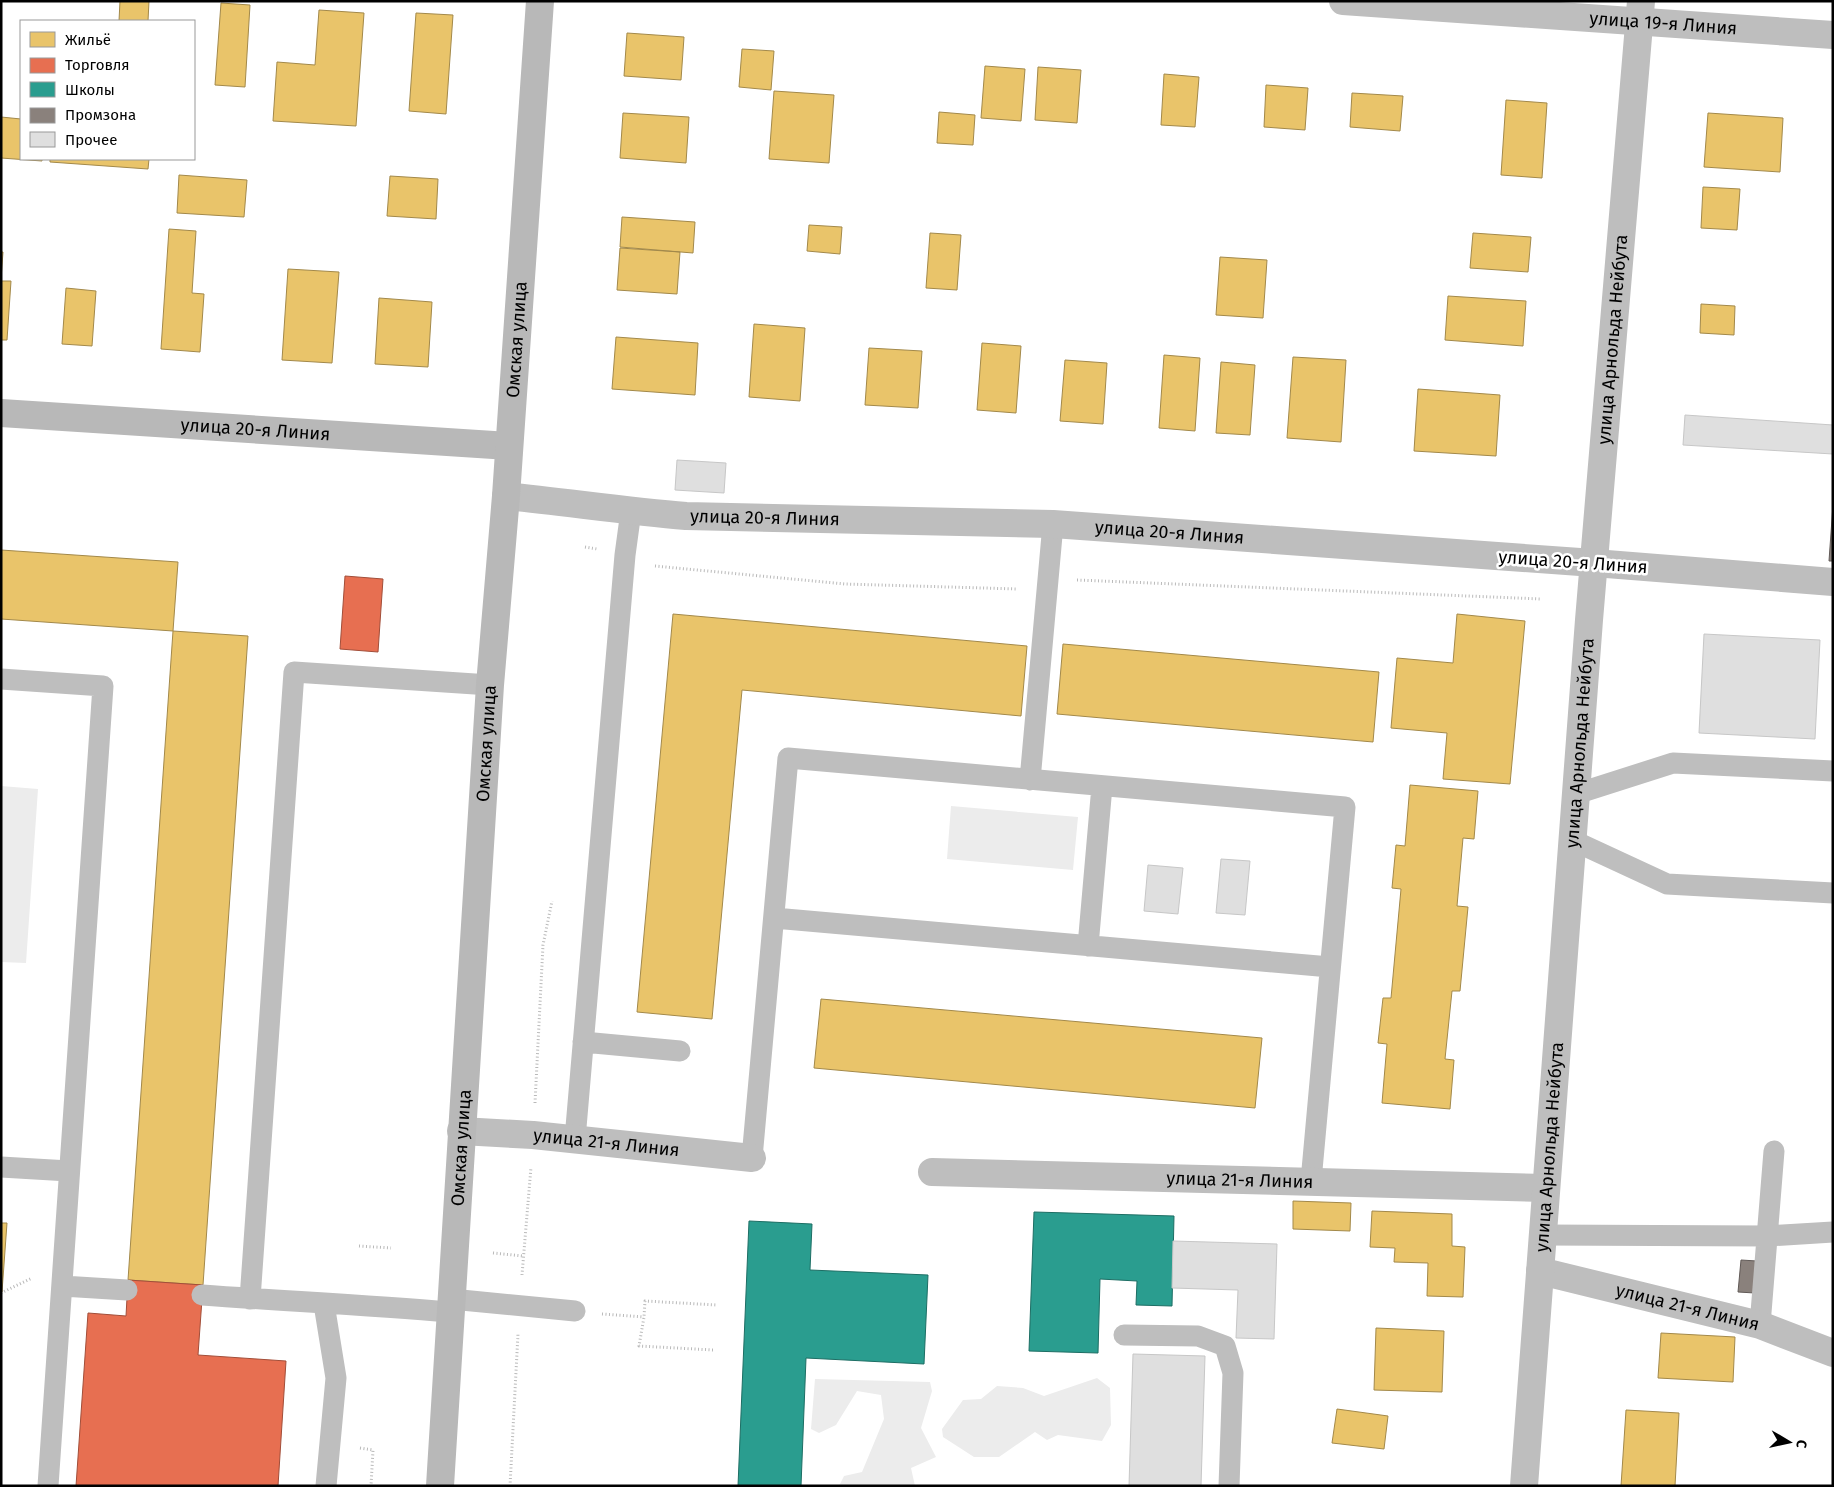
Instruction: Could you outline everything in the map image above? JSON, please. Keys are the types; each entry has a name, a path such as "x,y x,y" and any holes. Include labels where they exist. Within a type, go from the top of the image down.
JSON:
{"main road":[{"name":"Омская улица","path":"440,1486 490,686 506,496 540,1"},
{"name":"улица 20-я Линия","path":"1,413 508,446"}],"street":[{"name":"улица 19-я Линия","path":"1343,1 1640,11 1833,35"},
{"name":"улица Арнольда Нейбута","path":"1524,1486 1572,840 1640,11"},
{"name":"улица 20-я Линия","path":"506,496 686,516 1053,524 1833,582"},
{"name":"улица 21-я Линия","path":"461,1131 533,1135 752,1158"},
{"name":"улица 21-я Линия","path":"932,1172 1546,1188"},
{"name":"улица 21-я Линия","path":"1540,1271 1760,1325 1833,1353"}],"lane":[{"path":"575,1139 625,554 631,511"},
{"path":"1030,780 1053,524"},
{"path":"250,1299 294,672 490,686"},
{"path":"1,679 103,686 48,1486"},
{"path":"752,1158 788,758 1345,807 1311,1182"},
{"path":"1576,794 1673,762 1833,771"},
{"path":"1088,946 1102,786"},
{"path":"1572,840 1667,884 1833,893"},
{"path":"774,918 1330,967"},
{"path":"583,1042 680,1051"},
{"path":"1760,1325 1774,1151"},
{"path":"1,1167 69,1171"},
{"path":"1542,1235 1768,1236 1833,1232"},
{"path":"62,1286 127,1290"},
{"path":"202,1296 324,1304 450,1306 575,1311"},
{"path":"324,1304 336,1378 326,1486"},
{"path":"1124,1335 1198,1336 1225,1346 1233,1373 1229,1486"}],"path":[{"path":"585,547 625,554 644,566 845,584 1015,590 1048,578 1541,599"},
{"path":"533,1135 544,945 552,901"},
{"path":"359,1246 391,1248"},
{"path":"493,1253 523,1256"},
{"path":"713,1350 639,1346 645,1300 717,1305"},
{"path":"575,1311 644,1318"}],"shaded area":[{"path":"1,786 38,789 26,963 1,962"},
{"path":"951,806 1078,817 1073,870 947,859"},
{"path":"1097,1378 1110,1388 1111,1425 1102,1441 1058,1435 1047,1440 1035,1432 999,1457 974,1457 943,1437 942,1429 963,1400 981,1399 997,1386 1023,1388 1044,1396"},
{"path":"815,1379 930,1382 932,1391 921,1428 936,1457 911,1468 915,1486 839,1486 844,1476 862,1472 884,1419 881,1395 857,1391 836,1425 819,1433 811,1429"}],"building: Жильё":[{"path":"120,1 149,1 148,20 119,20"},
{"path":"221,3 250,5 245,87 215,85"},
{"path":"319,10 364,13 356,126 273,121 277,62 315,65"},
{"path":"416,13 453,15 446,114 409,111"},
{"path":"627,33 684,37 681,80 624,76"},
{"path":"742,49 774,51 771,90 739,87"},
{"path":"985,66 1025,69 1021,121 981,118"},
{"path":"1038,67 1081,70 1077,123 1035,120"},
{"path":"1164,74 1199,77 1195,127 1161,125"},
{"path":"1266,85 1308,88 1305,130 1264,127"},
{"path":"774,91 834,95 829,163 769,159"},
{"path":"1352,93 1403,96 1400,131 1350,127"},
{"path":"1506,100 1547,103 1542,178 1501,175"},
{"path":"939,112 975,115 973,145 937,143"},
{"path":"623,113 689,117 686,163 620,158"},
{"path":"1708,113 1783,118 1780,172 1704,167"},
{"path":"1,117 20,119 20,159 1,158"},
{"path":"50,160 149,160 148,169 50,162"},
{"path":"179,175 247,180 244,217 177,213"},
{"path":"390,176 438,179 436,219 387,216"},
{"path":"1703,187 1740,189 1737,230 1701,228"},
{"path":"622,217 695,222 693,253 620,247"},
{"path":"809,225 842,227 840,254 807,251"},
{"path":"169,229 196,231 192,293 204,294 200,352 161,349"},
{"path":"930,233 961,235 957,290 926,288"},
{"path":"1473,233 1531,237 1528,272 1470,268"},
{"path":"620,248 680,252 677,294 617,290"},
{"path":"1,252 3,252 1,279"},
{"path":"1220,257 1267,260 1263,318 1216,315"},
{"path":"288,269 339,272 332,363 282,360"},
{"path":"1,281 11,281 7,340 1,340"},
{"path":"66,288 96,291 92,346 62,344"},
{"path":"1448,296 1526,301 1523,346 1445,340"},
{"path":"379,298 432,302 428,367 375,364"},
{"path":"1701,304 1735,306 1734,335 1700,333"},
{"path":"754,324 805,328 800,401 749,397"},
{"path":"616,337 698,343 695,395 612,389"},
{"path":"982,343 1021,346 1016,413 977,410"},
{"path":"869,348 922,351 918,408 865,405"},
{"path":"1164,355 1200,358 1195,431 1159,428"},
{"path":"1293,357 1346,360 1341,442 1287,438"},
{"path":"1065,360 1107,363 1103,424 1060,421"},
{"path":"1221,362 1255,365 1250,435 1216,433"},
{"path":"1418,389 1500,395 1496,456 1414,451"},
{"path":"1,550 178,562 173,631 1,619"},
{"path":"673,614 1027,646 1021,716 742,690 712,1019 637,1012"},
{"path":"1457,614 1525,621 1510,784 1443,779 1447,733 1391,728 1397,658 1453,663"},
{"path":"173,631 248,636 203,1285 128,1280"},
{"path":"1063,644 1379,672 1373,742 1057,714"},
{"path":"1410,785 1478,791 1474,839 1463,838 1457,906 1468,907 1460,991 1452,991 1445,1059 1454,1060 1450,1109 1382,1103 1387,1044 1378,1043 1383,998 1391,998 1401,889 1392,888 1396,845 1405,846"},
{"path":"821,999 1262,1038 1255,1108 814,1068"},
{"path":"1293,1201 1351,1203 1350,1231 1293,1229"},
{"path":"1372,1211 1452,1214 1452,1246 1465,1247 1463,1297 1427,1296 1428,1263 1394,1262 1395,1248 1370,1247"},
{"path":"1,1223 7,1223 2,1292 1,1292"},
{"path":"1376,1328 1444,1331 1442,1392 1374,1390"},
{"path":"1661,1333 1735,1337 1733,1382 1658,1378"},
{"path":"1337,1409 1388,1416 1384,1449 1332,1443"},
{"path":"1626,1410 1679,1413 1675,1486 1621,1486"}],"building: Торговля":[{"path":"345,576 383,579 378,652 340,649"},
{"path":"128,1280 203,1285 198,1355 286,1361 278,1486 76,1486 88,1313 126,1316"}],"building: Школы":[{"path":"1034,1212 1174,1216 1172,1306 1136,1305 1137,1281 1100,1279 1098,1353 1029,1351"},
{"path":"749,1221 812,1224 810,1270 928,1275 924,1364 806,1358 801,1486 738,1486"}],"building: Промзона":[{"path":"1833,505 1833,561 1829,561"},
{"path":"1741,1260 1757,1261 1755,1293 1738,1292"}],"building: Прочее":[{"path":"1685,415 1833,425 1833,454 1683,445"},
{"path":"677,460 726,463 724,493 675,490"},
{"path":"1704,634 1820,640 1815,739 1699,733"},
{"path":"1221,859 1250,861 1245,915 1216,913"},
{"path":"1148,865 1183,868 1178,914 1144,911"},
{"path":"1173,1241 1277,1244 1274,1339 1236,1338 1238,1290 1172,1288"},
{"path":"1133,1354 1205,1356 1201,1486 1129,1486"}]}
